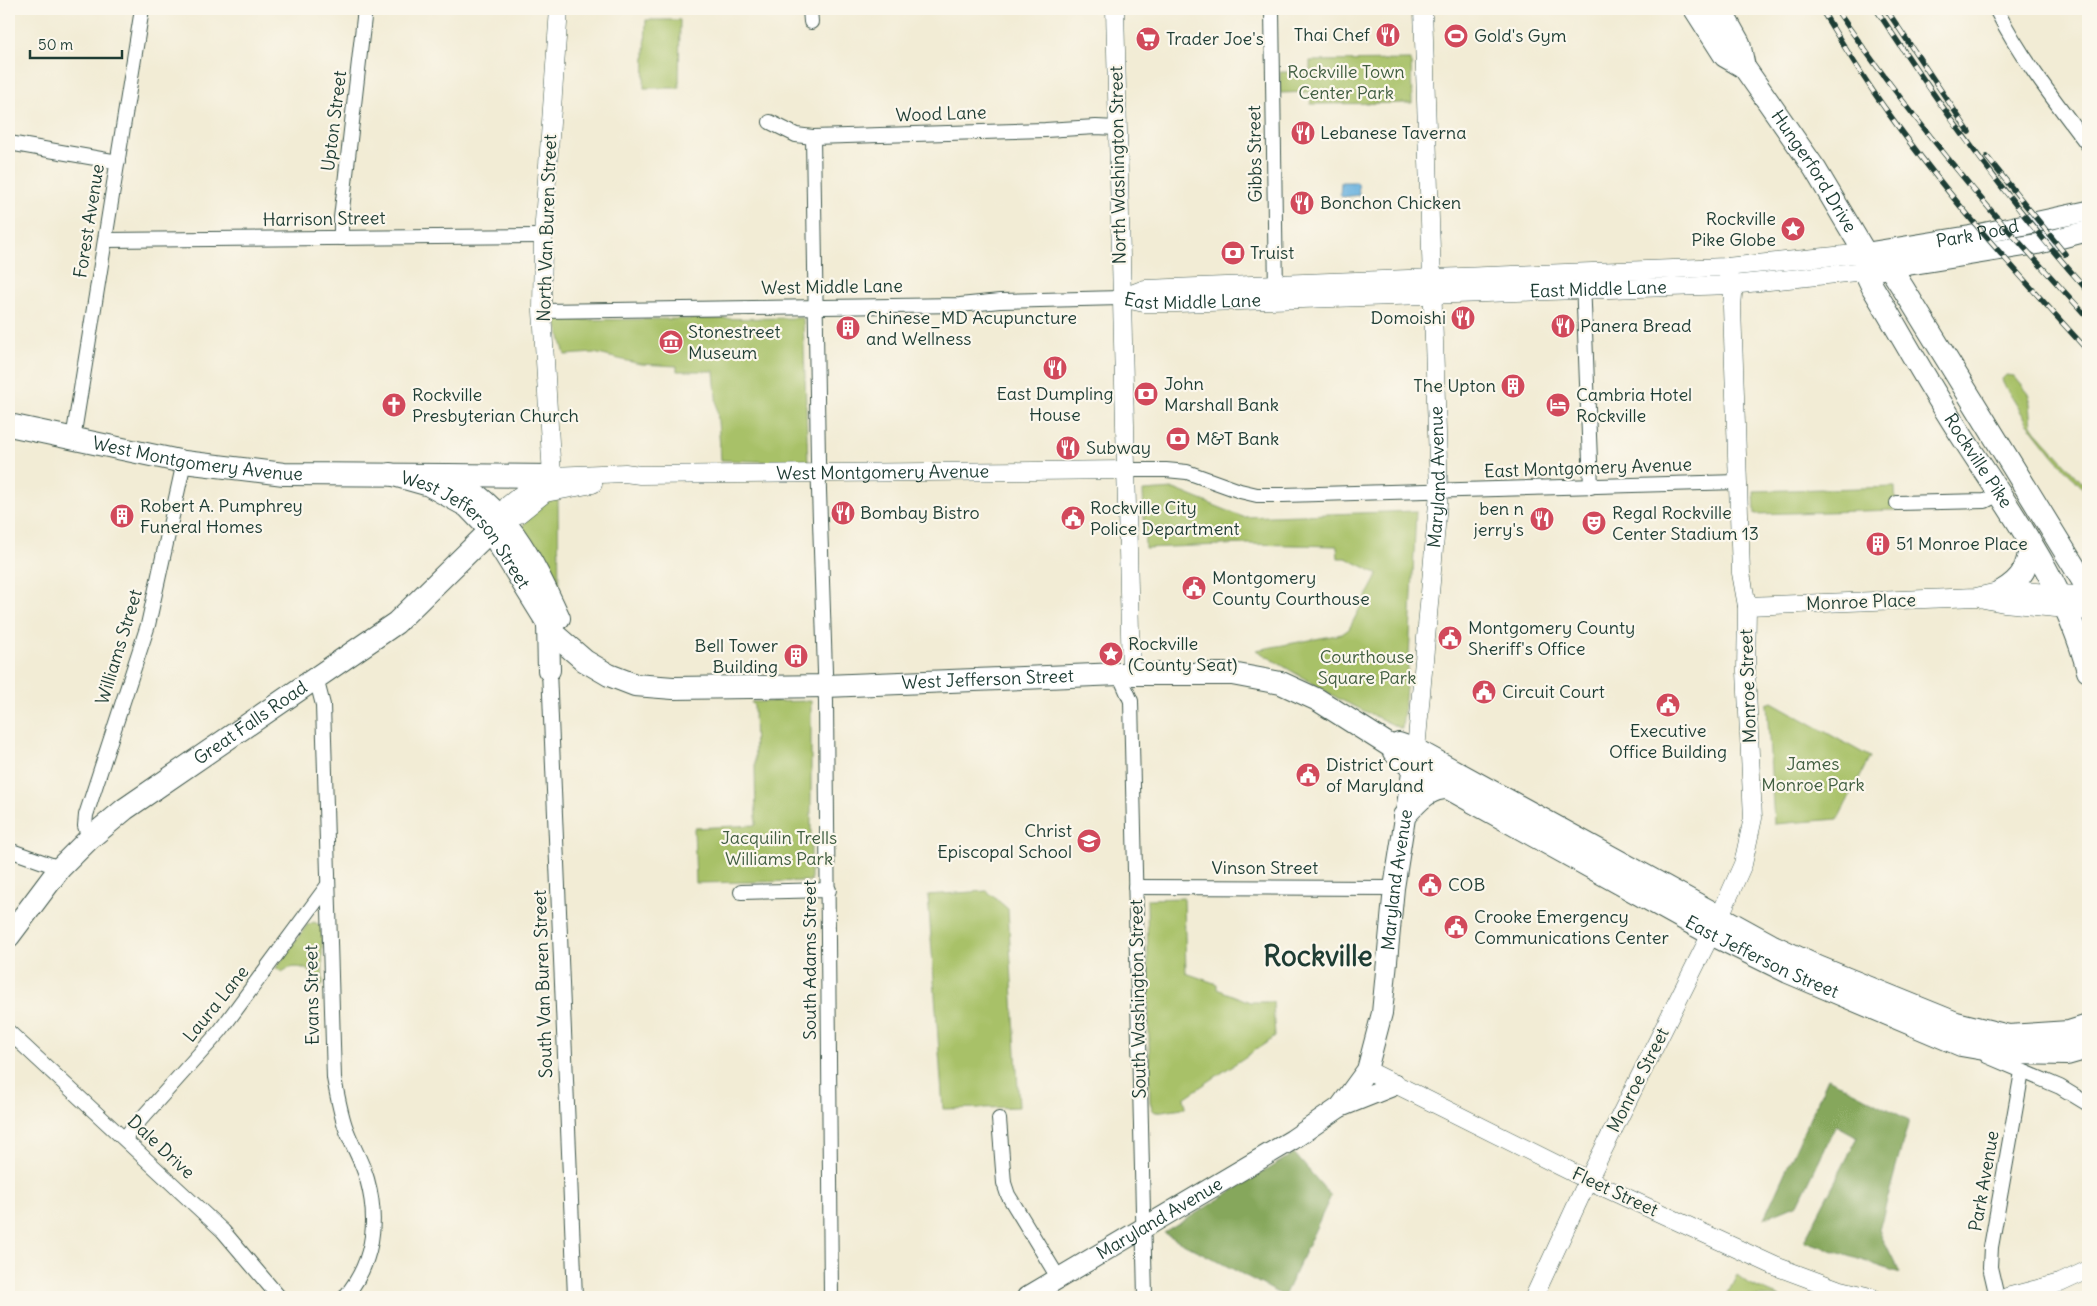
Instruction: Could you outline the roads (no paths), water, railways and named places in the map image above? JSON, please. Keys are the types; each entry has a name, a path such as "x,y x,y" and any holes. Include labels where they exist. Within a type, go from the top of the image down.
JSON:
{"main road":[{"name":"Hungerford Drive","path":"1695,9 1725,56 1744,67"},
{"name":"Hungerford Drive","path":"1720,9 1739,43 1744,67 1815,169 1865,262 1890,268"},
{"name":"Park Road","path":"1865,262 1970,236 2088,211"},
{"name":"Park Road","path":"1890,268 2037,244 2088,231"},
{"name":"Rockville Pike","path":"1865,262 1873,288 1957,428 2031,544 2062,602 2088,670"},
{"name":"Rockville Pike","path":"1890,268 2088,590"},
{"name":"West Montgomery Avenue","path":"9,425 184,462 284,474 390,474"},
{"name":"West Jefferson Street","path":"390,474 445,475 467,485 496,525 555,635 580,656 609,675 642,686 673,688 826,686 1130,674 1232,674 1282,683 1318,700 1392,747 1394,752 1414,759"},
{"name":"West Jefferson Street","path":"390,474 429,485 447,493 523,545 580,656"},
{"path":"445,475 552,476"},
{"name":"Great Falls Road","path":"9,936 60,868 89,839 148,793 396,624 496,525"},
{"path":"2002,591 2012,585 2024,573 2031,544"},
{"path":"548,624 549,670"},
{"path":"549,670 554,663 562,658 580,656"},
{"name":"East Jefferson Street","path":"1414,759 1448,788 1715,926 1956,1023 2008,1036 2069,1032 2088,1026"},
{"name":"East Jefferson Street","path":"1414,759 1715,926 1788,972 1961,1044 2006,1053 2081,1051"},
{"name":"Maryland Avenue","path":"1027,1297 1292,1140 1340,1107 1367,1070 1382,1014 1394,888 1414,759"},
{"path":"1404,816 1426,793 1439,788 1448,788"},
{"path":"1340,1107 1395,1085"}],"street":[{"name":"Forest Avenue","path":"72,439 142,9"},
{"name":"Upton Street","path":"341,238 341,218 365,9"},
{"name":"North Van Buren Street","path":"552,476 542,311 543,236 559,9"},
{"name":"North Washington Street","path":"1115,9 1126,470"},
{"name":"Gibbs Street","path":"1272,9 1276,292"},
{"name":"Maryland Avenue","path":"1414,759 1439,492 1423,9"},
{"path":"1996,9 2007,31 2033,70 2088,145"},
{"name":"Wood Lane","path":"770,122 796,135 813,137 1045,130 1096,126 1117,128"},
{"name":"South Adams Street","path":"813,137 819,472 826,686 831,1297"},
{"path":"9,144 118,162"},
{"name":"Harrison Street","path":"105,240 543,236"},
{"name":"East Middle Lane","path":"1431,287 1581,273 1865,262"},
{"name":"East Middle Lane","path":"1121,298 1145,289 1276,292 1431,287 1584,290 1731,285 1865,262"},
{"name":"Monroe Street","path":"1534,1297 1588,1180 1715,926 1743,864 1753,818 1746,671 1746,606 1741,573 1733,294 1726,267"},
{"path":"1581,273 1584,290 1592,487"},
{"name":"West Middle Lane","path":"542,311 960,305 1000,300 1121,298"},
{"name":"Williams Street","path":"89,839 85,826 86,815 148,625 184,462"},
{"name":"East Montgomery Avenue","path":"1126,470 1187,472 1240,491 1257,495 1439,492 1738,482"},
{"name":"West Montgomery Avenue","path":"496,525 508,505 538,481 552,476 625,473 640,475 1126,470"},
{"name":"South Washington Street","path":"1126,470 1145,1297"},
{"name":"West Montgomery Avenue","path":"496,525 519,514 545,493 623,480 640,475"},
{"path":"1897,503 1985,501 2000,494"},
{"name":"Monroe Place","path":"1976,598 2002,591 2046,591 2062,602"},
{"name":"Monroe Place","path":"1746,606 1976,598 2004,603 2062,602 2088,596"},
{"path":"2062,602 2088,611"},
{"name":"South Van Buren Street","path":"549,670 575,1297"},
{"name":"South Washington Street","path":"1130,674 1131,700"},
{"name":"Evans Street","path":"316,678 323,705 334,1078 345,1127 367,1178 373,1220 368,1260 356,1284 345,1297"},
{"path":"9,850 60,868"},
{"name":"Laura Lane","path":"124,1138 220,1031 250,993 328,885"},
{"name":"Vinson Street","path":"1135,887 1394,888"},
{"path":"741,892 829,890"},
{"name":"Dale Drive","path":"9,1032 223,1231 279,1297"},
{"path":"1961,1044 2060,1087 2088,1104"},
{"name":"Fleet Street","path":"1367,1070 1588,1180 1775,1266 1837,1289 1870,1297"},
{"name":"Park Avenue","path":"1997,1297 1990,1267 1992,1243 2022,1072"},
{"path":"999,1119 1004,1183 1008,1195 1059,1279"},
{"path":"2007,1297 2060,1283 2088,1270"}],"water":[{"path":"1341,182 1358,183 1359,195 1342,197 1340,195"}],"railway":[{"path":"1821,9 1880,101 1936,176 2011,265 2088,351"},
{"path":"1836,9 1893,88 1953,164 1994,214 2088,318"},
{"path":"1876,9 1925,82 2003,189 2088,291"},
{"path":"1886,9 1969,132"},
{"path":"1987,157 2065,254"}],"place":[{"name":"Thai Chef","path":"1388,35"},
{"name":"Gold's Gym","path":"1456,36"},
{"name":"Trader Joe's","path":"1148,39"},
{"name":"Lebanese Taverna","path":"1303,133"},
{"name":"Bonchon Chicken","path":"1302,203"},
{"name":"Rockville Pike Globe","path":"1793,229"},
{"name":"Truist","path":"1233,253"},
{"name":"Domoishi","path":"1463,318"},
{"name":"Panera Bread","path":"1563,326"},
{"name":"Chinese_MD Acupuncture and Wellness","path":"848,328"},
{"name":"Stonestreet Museum","path":"671,342"},
{"name":"East Dumpling House","path":"1055,368"},
{"name":"The Upton","path":"1513,386"},
{"name":"John Marshall Bank","path":"1146,394"},
{"name":"Rockville Presbyterian Church","path":"394,405"},
{"name":"Cambria Hotel Rockville","path":"1558,405"},
{"name":"M&T Bank","path":"1178,439"},
{"name":"Subway","path":"1068,448"},
{"name":"Bombay Bistro","path":"843,513"},
{"name":"Robert A. Pumphrey Funeral Homes","path":"122,516"},
{"name":"Rockville City Police Department","path":"1073,518"},
{"name":"ben n jerry's","path":"1542,519"},
{"name":"Regal Rockville Center Stadium 13","path":"1594,523"},
{"name":"51 Monroe Place","path":"1878,544"},
{"name":"Montgomery County Courthouse","path":"1194,588"},
{"name":"Montgomery County Sheriff's Office","path":"1450,638"},
{"name":"Rockville (County Seat)","path":"1111,654"},
{"name":"Bell Tower Building","path":"796,656"},
{"name":"Circuit Court","path":"1484,692"},
{"name":"Executive Office Building","path":"1668,705"},
{"name":"District Court of Maryland","path":"1308,775"},
{"name":"Christ Episcopal School","path":"1089,841"},
{"name":"COB","path":"1430,885"},
{"name":"Crooke Emergency Communications Center","path":"1456,927"}],"district":[{"name":"Rockville","path":"1318,956"}],"park label":[{"name":"Rockville Town Center Park","path":"1346,82"},
{"name":"Courthouse Square Park","path":"1367,668"},
{"name":"James Monroe Park","path":"1813,774"},
{"name":"Jacquilin Trells Williams Park","path":"779,848"}]}
